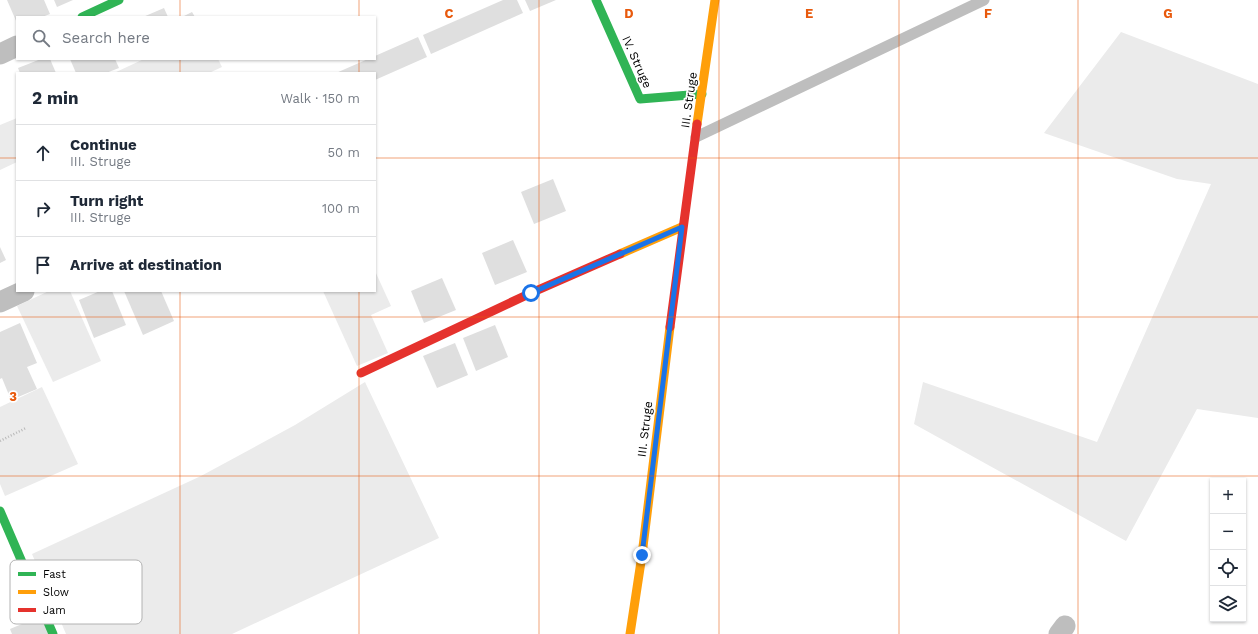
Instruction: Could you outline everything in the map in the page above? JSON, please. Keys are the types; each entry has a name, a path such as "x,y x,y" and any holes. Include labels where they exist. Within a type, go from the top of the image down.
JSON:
{"street":[{"path":"84,16 119,0"},
{"name":"IV. Struge","path":"596,0 640,100 702,94"},
{"name":"III. Struge","path":"630,634 643,547 682,227 715,0"},
{"path":"0,54 16,46"},
{"path":"361,373 531,293 682,227"},
{"path":"0,302 22,292"},
{"path":"0,511 21,560"},
{"path":"49,624 53,634"}],"lane":[{"path":"696,137 984,0"}],"path":[{"path":"0,441 26,428"}],"shaded area":[{"path":"1121,32 1258,84 1258,418 1197,409 1126,541 914,424 923,382 1097,442 1211,184 1177,179 1044,133"},
{"path":"142,60 218,60 222,67 211,72 116,72"},
{"path":"16,118 16,162 0,170 0,125"},
{"path":"376,273 391,306 371,315 388,353 357,366 323,292 376,292"},
{"path":"47,292 70,292 101,361 53,382 17,306"},
{"path":"365,382 439,538 232,634 66,634 62,624 142,624 142,560 35,560 32,554 201,476 295,425"},
{"path":"42,387 78,464 5,496 0,484 0,407"}],"building":[{"path":"7,0 44,0 50,14 45,16 16,16 16,21"},
{"path":"54,0 73,0 57,7"},
{"path":"503,0 517,0 523,13 431,54 423,35"},
{"path":"525,0 556,0 530,11"},
{"path":"164,8 168,16 145,16"},
{"path":"192,12 194,16 184,16"},
{"path":"418,37 427,57 376,80 376,72 338,72 366,60 376,60 376,56"},
{"path":"38,60 50,60 56,72 20,72 18,68"},
{"path":"70,60 115,60 119,68 109,72 76,72"},
{"path":"553,179 566,211 534,224 521,192"},
{"path":"513,240 527,272 495,285 482,253"},
{"path":"0,247 6,260 0,263"},
{"path":"442,278 456,310 424,323 411,291"},
{"path":"98,292 112,292 126,325 94,338 79,300"},
{"path":"124,292 161,292 174,321 143,335"},
{"path":"20,323 37,363 27,367 37,389 11,400 2,378 0,379 0,332"},
{"path":"495,325 508,357 476,371 463,338"},
{"path":"455,343 468,375 437,388 423,356"},
{"path":"22,624 45,624 49,634 12,634 10,629"}],"traffic: fast":[{"path":"84,16 119,0"},
{"path":"596,0 640,99 702,94"},
{"path":"0,511 21,560"},
{"path":"49,624 53,634"}],"traffic: slow":[{"path":"697,124 715,0"},
{"path":"620,254 682,227"},
{"path":"630,634 642,555 670,327"}],"traffic: jam":[{"path":"670,327 697,124"},
{"path":"361,373 531,293 620,254"}],"route":[{"path":"531,293 682,227 642,555"}]}
